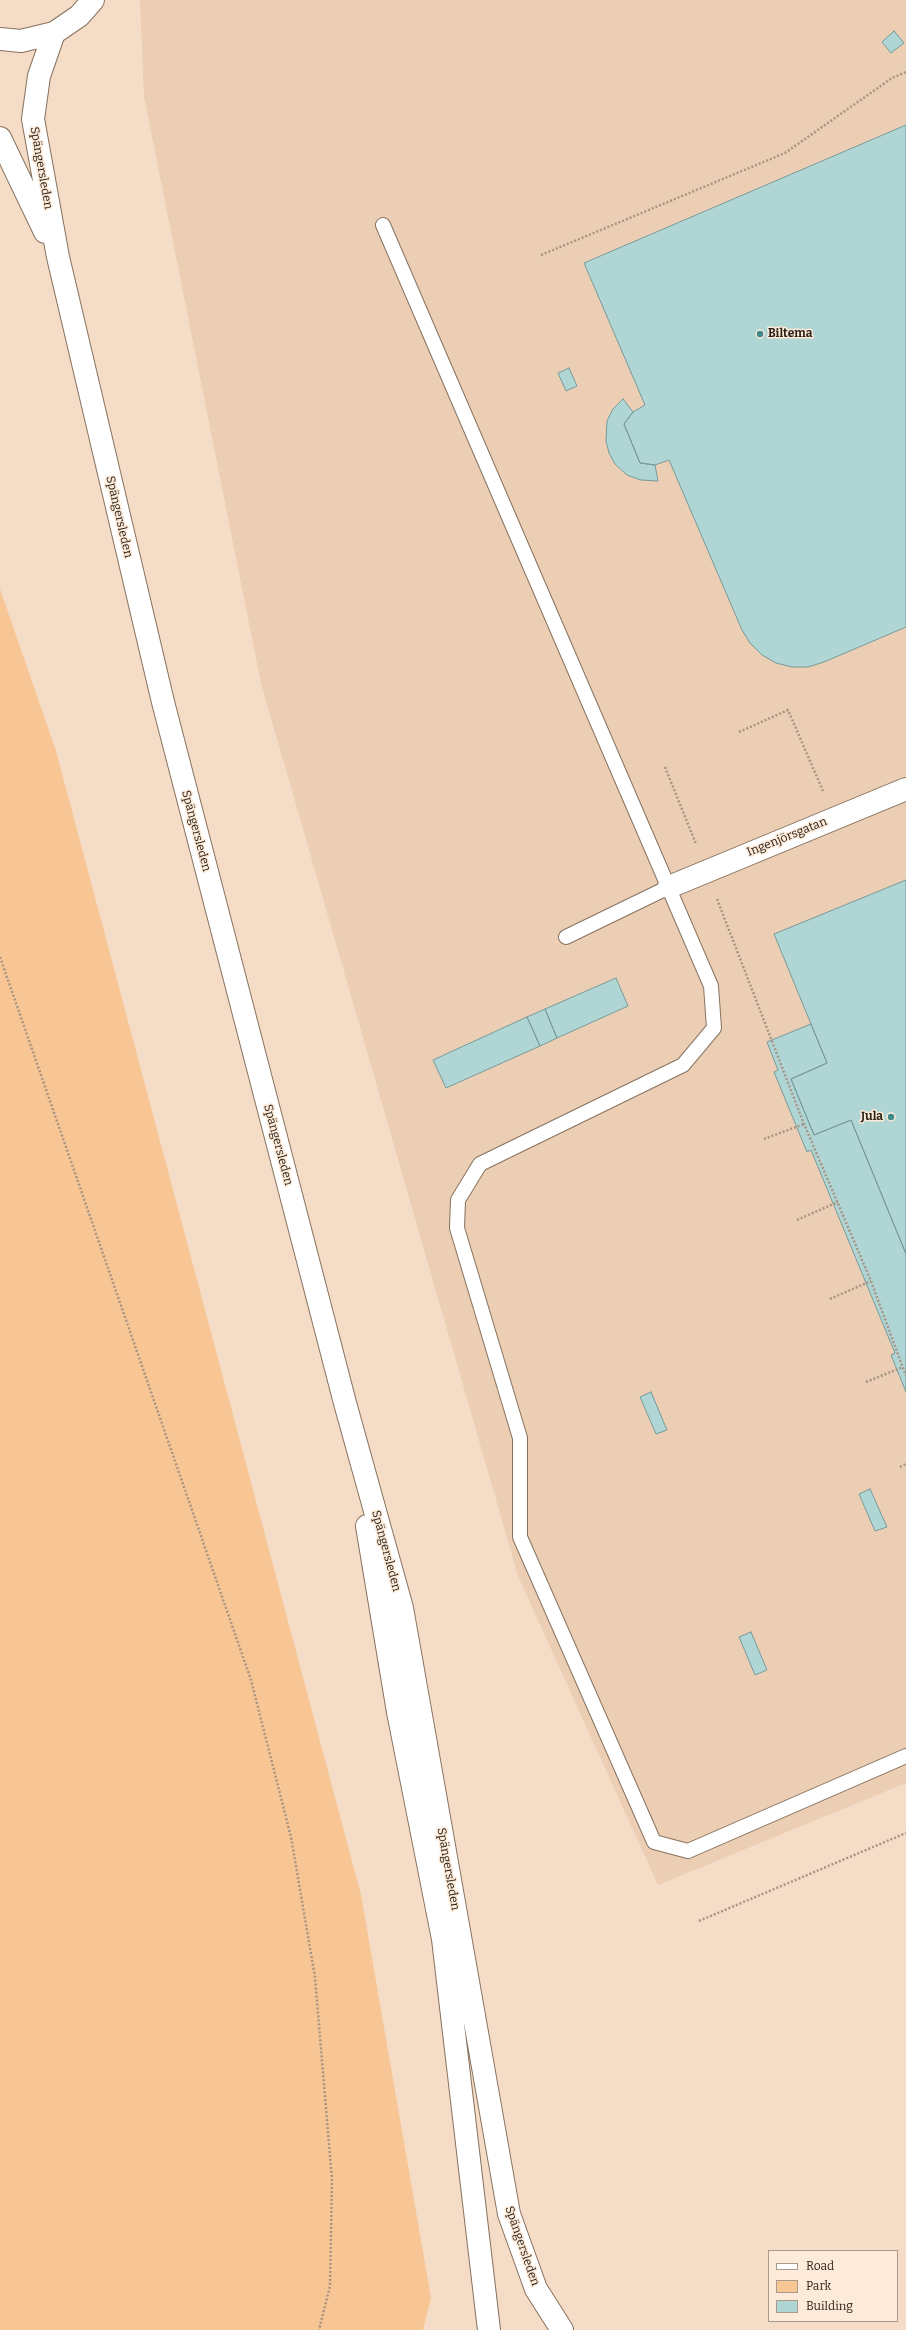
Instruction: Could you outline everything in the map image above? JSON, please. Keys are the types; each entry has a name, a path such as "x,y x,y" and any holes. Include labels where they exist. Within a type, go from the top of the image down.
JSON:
{"main road":[{"path":"0,39 21,41 54,33 79,16 93,0"},
{"name":"Spängersleden","path":"54,33 39,76 33,119 58,258 163,702 345,1403 402,1608 509,2214 536,2289 562,2330"},
{"name":"Spängersleden","path":"0,138 58,258"},
{"name":"Ingenjörsgatan","path":"669,887 706,870 906,789"},
{"name":"Spängersleden","path":"345,1403 398,1712 443,1939 488,2330"}],"lane":[{"path":"383,225 669,887 710,986 714,1028 683,1065 480,1164 458,1200 457,1228 520,1438 520,1538 654,1842 688,1851 906,1756"},
{"path":"566,938 669,887"}],"path":[{"path":"541,255 785,152 892,78 906,72"},
{"path":"739,732 788,710 834,818"},
{"path":"665,767 804,1124 871,1280 906,1376"},
{"path":"0,957 251,1680 291,1837 315,1977 332,2180 330,2286 319,2330"},
{"path":"764,1139 804,1124"},
{"path":"797,1220 838,1202"},
{"path":"830,1299 871,1280"},
{"path":"866,1382 903,1368"},
{"path":"900,1467 906,1464"},
{"path":"699,1921 906,1833"}],"shaded area":[{"path":"140,0 906,0 906,1783 658,1885 518,1576 261,683 144,96"}],"green space":[{"path":"0,589 56,751 361,1895 431,2298 423,2330 0,2330"}],"building":[{"path":"894,31 904,43 891,53 882,42"},
{"name":"Biltema","path":"906,125 906,627 824,662 808,667 792,667 776,663 762,655 750,643 742,630 669,460 655,465 640,463 624,424 633,412 645,405 584,263"},
{"path":"569,368 577,386 566,391 558,373"},
{"path":"623,399 633,412 624,424 640,463 655,465 658,481 641,480 627,475 615,464 609,453 606,441 607,421 613,409"},
{"path":"906,880 906,1254 851,1120 814,1135 791,1079 827,1063 774,934"},
{"path":"616,978 628,1006 557,1038 545,1009"},
{"path":"545,1009 557,1038 540,1046 527,1017"},
{"path":"527,1017 540,1046 446,1088 433,1060"},
{"path":"811,1024 827,1063 791,1079 814,1135 851,1120 906,1254 906,1392 891,1355 895,1353 811,1150 807,1152 774,1072 778,1070 767,1042"},
{"path":"651,1392 667,1430 656,1434 640,1397"},
{"path":"870,1489 887,1527 875,1531 859,1494"},
{"path":"751,1632 767,1670 755,1675 739,1637"}],"place":[{"name":"Biltema","path":"760,334"},
{"name":"Jula","path":"891,1117"}]}
